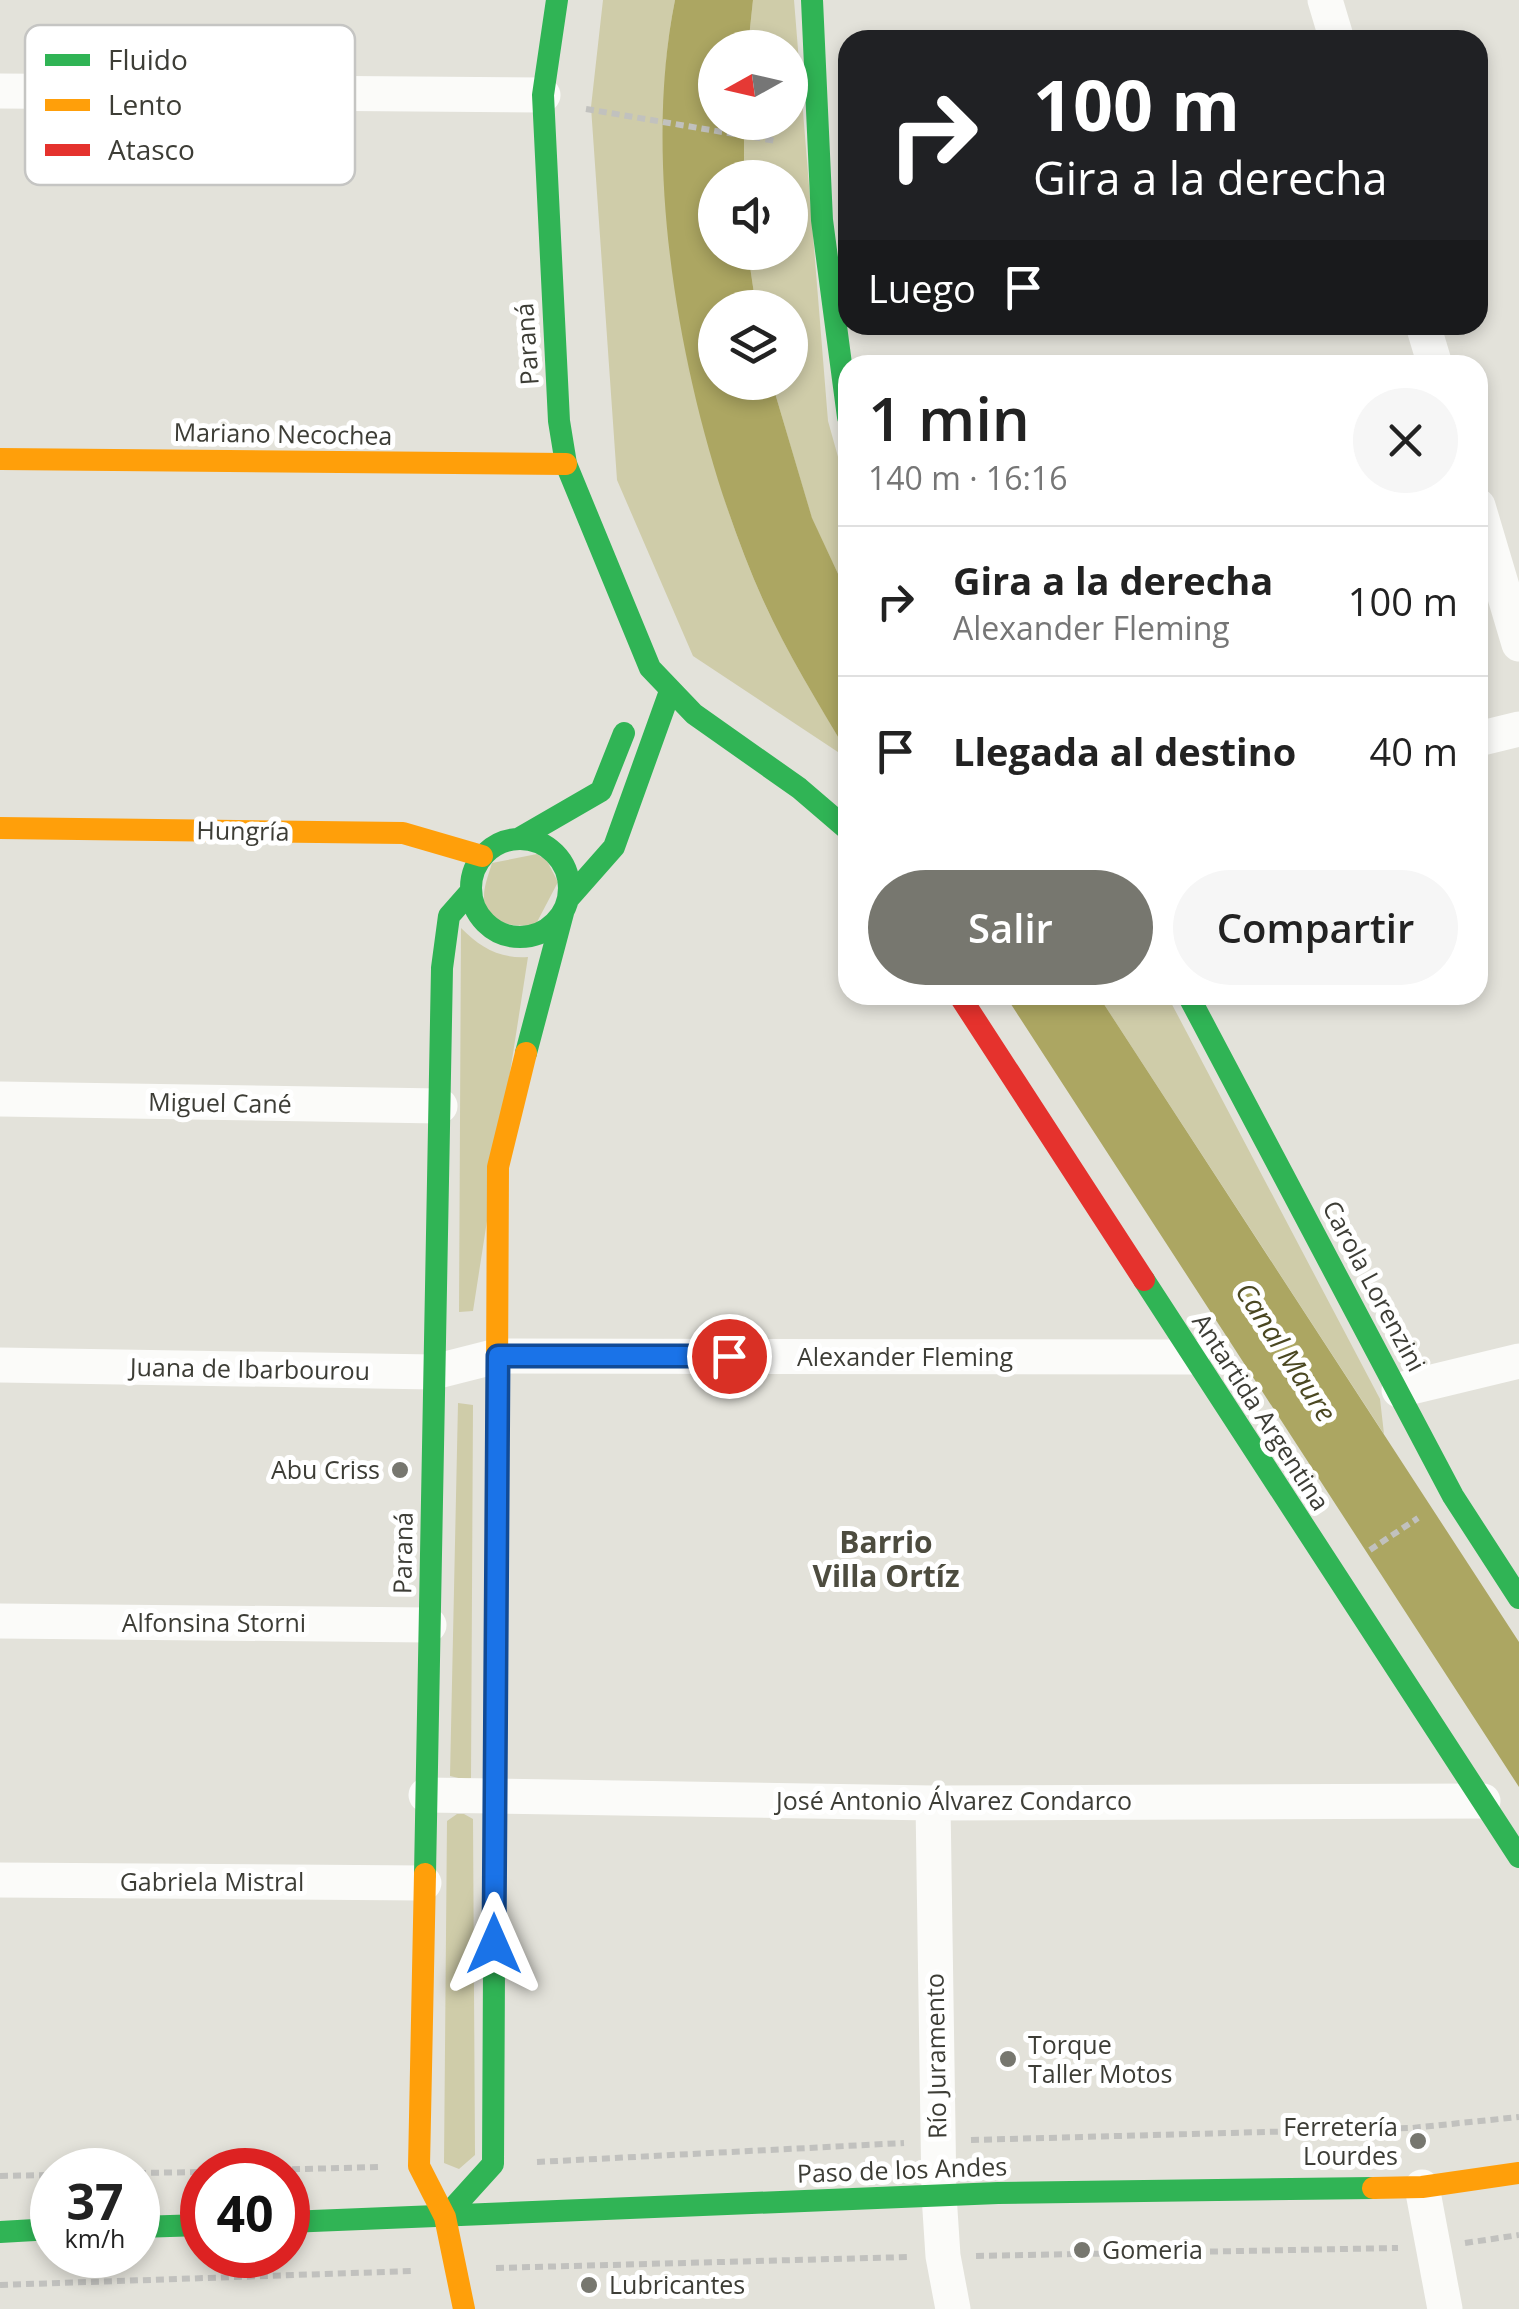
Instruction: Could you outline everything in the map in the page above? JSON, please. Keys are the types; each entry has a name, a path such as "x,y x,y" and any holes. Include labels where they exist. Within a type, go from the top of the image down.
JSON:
{"street":[{"name":"Paraná","path":"556,0 542,95 559,421 566,464 643,685 669,694"},
{"path":"812,0 822,220 840,355"},
{"path":"1325,0 1335,30"},
{"path":"0,91 25,91"},
{"path":"355,94 542,95"},
{"name":"Mariano Necochea","path":"0,459 566,464"},
{"path":"1488,540 1519,644"},
{"path":"643,685 601,791 504,842 482,856 475,867 470,892 474,908 495,932 510,938 542,933 614,848 669,694 838,821"},
{"path":"1488,737 1519,729"},
{"name":"Hungría","path":"0,828 403,833 482,856"},
{"path":"445,2218 493,2164 500,1152 566,906 566,869 558,856 546,846 518,838"},
{"name":"Paraná","path":"464,2309 445,2218 418,2166 446,928 450,916 470,892"},
{"name":"Antartida Argentina","path":"965,1005 1519,1857"},
{"name":"Carola Lorenzini","path":"1193,1005 1452,1496 1519,1598"},
{"name":"Miguel Cané","path":"0,1099 440,1106"},
{"name":"Alexander Fleming","path":"498,1356 1192,1357"},
{"name":"Juana de Ibarbourou","path":"0,1365 434,1372 498,1356"},
{"path":"1398,1390 1519,1361"},
{"name":"Alfonsina Storni","path":"0,1621 429,1624"},
{"name":"José Antonio Álvarez Condarco","path":"426,1795 933,1802 1483,1802"},
{"name":"Río Juramento","path":"933,1802 939,2195 943,2256 953,2309"},
{"name":"Gabriela Mistral","path":"0,1880 424,1883"},
{"name":"Paso de los Andes","path":"310,2221 939,2195 1422,2187 1519,2173"},
{"path":"1422,2187 1445,2309"},
{"path":"0,2232 30,2231"}],"path":[{"path":"542,95 576,107 698,126"},
{"path":"1367,1552 1432,1509"},
{"path":"493,2164 938,2141 1412,2128 1519,2117"},
{"path":"310,2169 418,2166"},
{"path":"0,2176 30,2175"},
{"path":"0,2285 943,2256 1433,2248 1519,2234"}],"shaded area":[{"path":"603,0 675,0 664,94 665,155 679,295 694,384 716,472 745,558 772,620 838,737 838,752 693,656 617,480 591,107"},
{"path":"753,0 794,0 796,30 750,30"},
{"path":"744,140 805,140 807,160 744,160"},
{"path":"808,173 828,421 838,457 838,574 812,519 777,400 808,400 808,290 753,290 751,270 808,270"},
{"path":"537,854 547,861 558,882 536,924 519,926 495,918 485,905 484,896 492,863"},
{"path":"461,928 491,950 528,957 473,1311 459,1312"},
{"path":"1105,1005 1172,1005 1380,1399 1384,1434"},
{"path":"458,1403 473,1405 471,1778 467,1780 450,1776"},
{"path":"457,1814 473,1819 475,2155 459,2169 444,2163 447,1821"}],"water":[{"path":"675,0 753,0 750,30 698,30 698,140 744,140 744,160 698,160 698,270 751,270 753,290 698,290 698,400 777,400 812,518 838,574 838,737 763,600 712,461 692,384 677,305 663,147 665,71"},
{"name":"Canal Maure","path":"1011,1005 1105,1005 1519,1642 1519,1787"}],"traffic: fast":[{"path":"557,0 543,95 559,421 566,464 650,668 694,714 799,788 838,821"},
{"path":"812,0 822,220 840,355"},
{"path":"569,898 614,847 669,694"},
{"path":"518,839 601,791 624,733"},
{"path":"520,839 539,842 555,853 566,869 569,888 566,907 555,923 539,934 520,937 501,934 485,923 474,907 471,888 474,869 485,853 501,842 520,839"},
{"path":"425,1874 442,968 449,916 471,891"},
{"path":"526,1053 563,913"},
{"path":"1193,1005 1453,1496 1519,1598"},
{"path":"1144,1280 1519,1857"},
{"path":"445,2217 493,2164 496,1584"},
{"path":"310,2221 998,2193 1373,2188"},
{"path":"160,2226 180,2226"},
{"path":"0,2232 30,2230"}],"traffic: slow":[{"path":"0,459 566,464"},
{"path":"0,828 403,833 482,856"},
{"path":"496,1584 498,1167 526,1053"},
{"path":"425,1874 419,2166 445,2217 464,2309"},
{"path":"1373,2188 1422,2187 1519,2173"}],"traffic: jam":[{"path":"965,1005 1144,1280"}],"place":[{"name":"Abu Criss","path":"400,1470"},
{"name":"Torque Taller Motos","path":"1008,2059"},
{"name":"Ferretería Lourdes","path":"1418,2141"},
{"name":"Gomeria","path":"1082,2250"},
{"name":"Lubricantes","path":"589,2285"}],"district":[{"name":"Barrio Villa Ortíz","path":"886,1560"}],"route":[{"path":"494,1944 498,1356 729,1356"}]}
